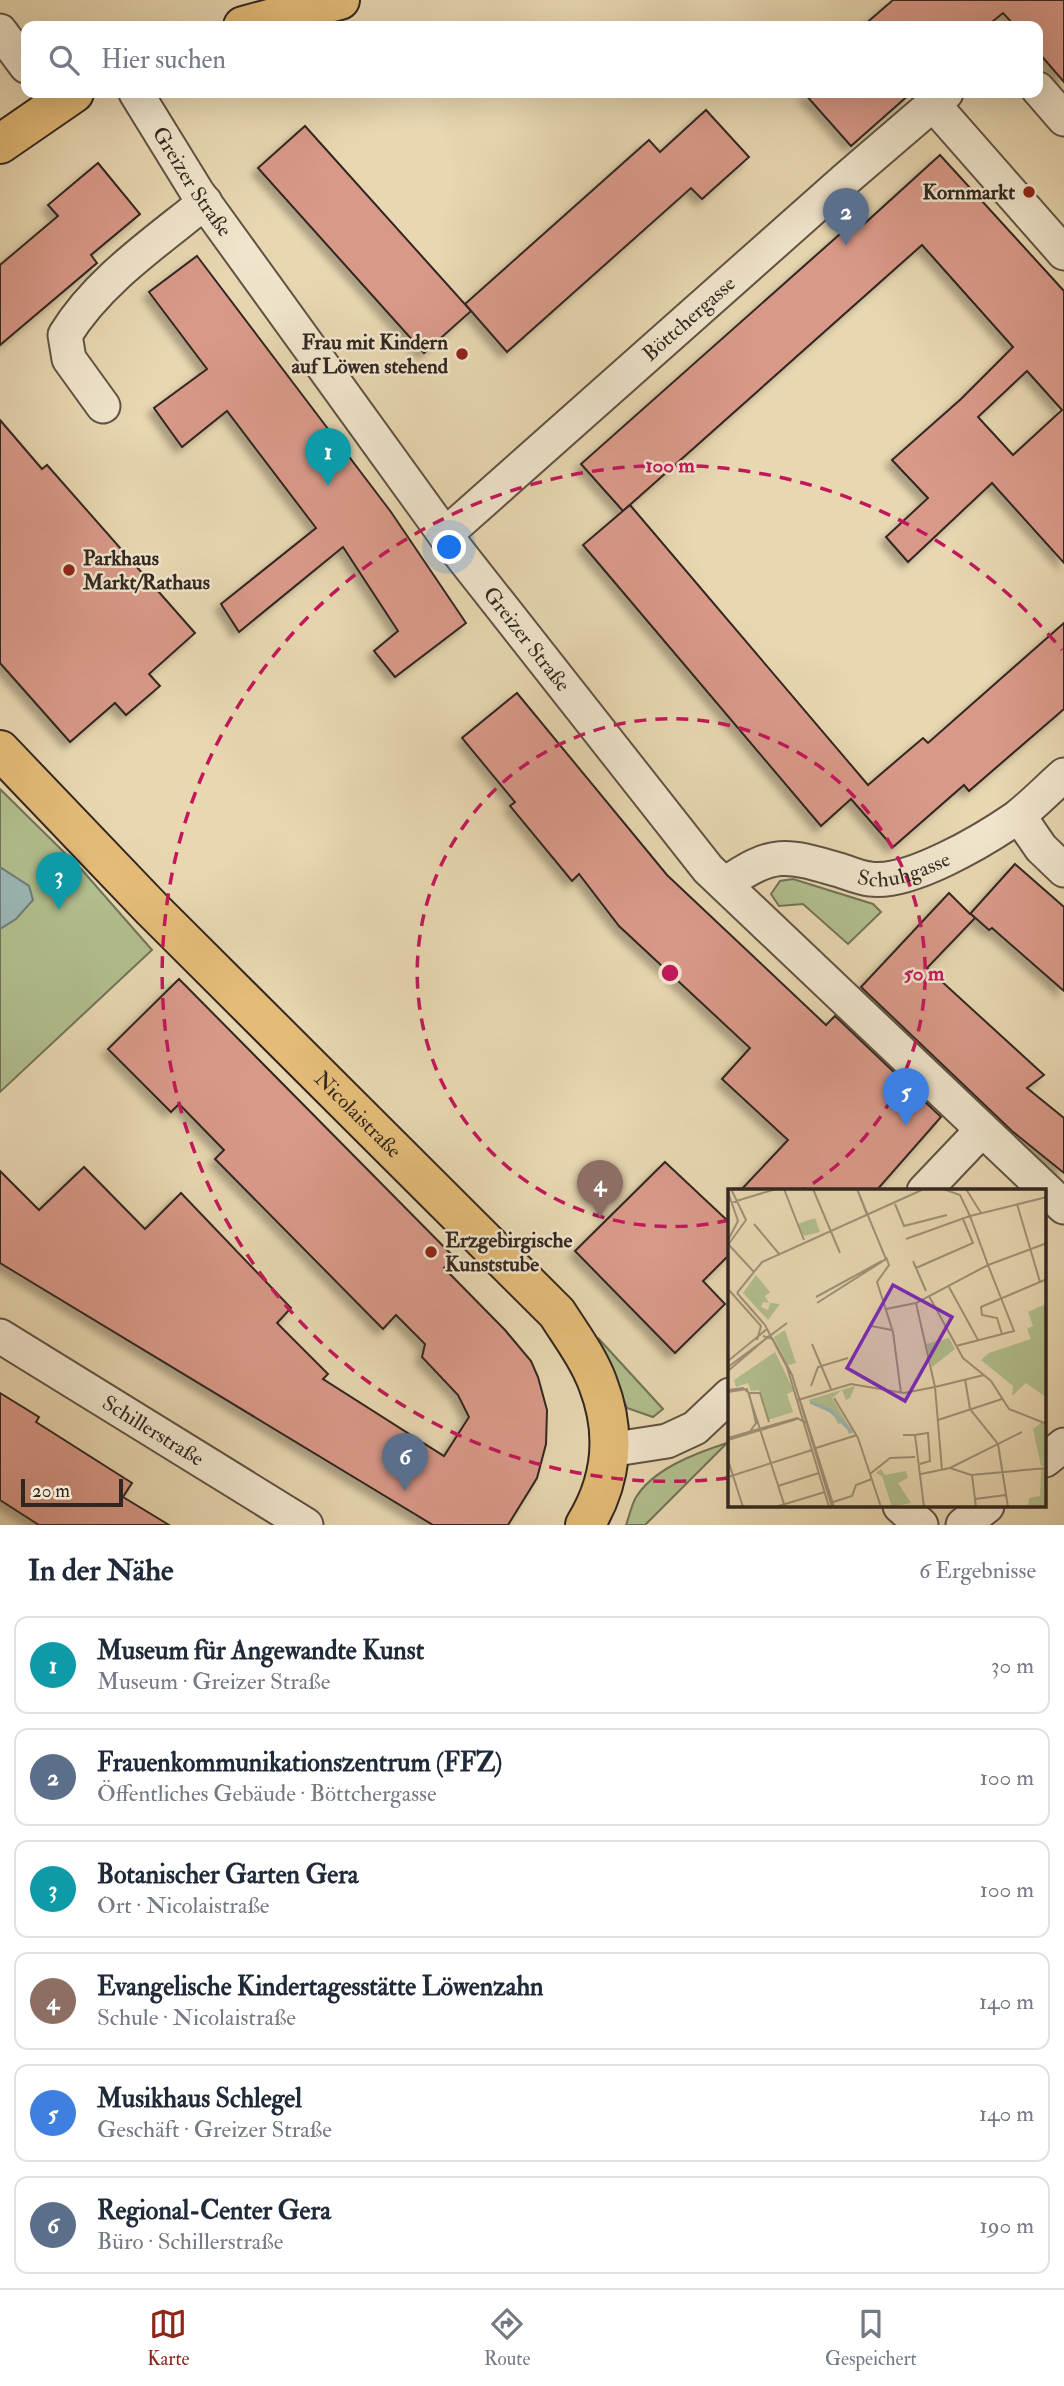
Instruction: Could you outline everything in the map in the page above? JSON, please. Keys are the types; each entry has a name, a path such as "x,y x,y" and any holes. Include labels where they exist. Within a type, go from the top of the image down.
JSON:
{"main road":[{"path":"262,21 340,0"},
{"path":"0,144 56,98"},
{"name":"Nicolaistraße","path":"0,750 152,909 557,1312 598,1382 609,1427 606,1479 598,1502 585,1525"}],"street":[{"path":"0,32 21,59"},
{"path":"1043,95 1064,118"},
{"name":"Greizer Straße","path":"139,98 205,202 445,535 708,869 1045,1189"},
{"path":"939,99 1064,253"},
{"name":"Böttchergasse","path":"445,535 939,99"},
{"path":"103,406 68,359 65,335 79,312 138,257 205,202"},
{"name":"Schuhgasse","path":"724,884 763,861 795,857 871,879 892,878 912,872 976,844 1019,816 1064,775"},
{"path":"1019,816 1041,848 1064,870"},
{"path":"925,1189 972,1120"},
{"name":"Greizer Straße","path":"1046,1190 1064,1207"},
{"name":"Schillerstraße","path":"0,1336 306,1525"},
{"path":"609,1450 667,1441 695,1427 728,1397"},
{"path":"1046,1459 1064,1445"},
{"path":"901,1507 920,1525"},
{"path":"963,1525 986,1507"}],"green space":[{"path":"0,789 82,870 152,950 0,1092"},
{"path":"793,879 873,904 881,912 848,944 803,904 779,906 771,894 780,881"},
{"path":"598,1338 663,1409 653,1417 627,1408"},
{"path":"727,1443 645,1525 626,1525 635,1499 652,1479 689,1457"}],"water":[{"path":"0,867 29,886 33,900 16,919 0,929"}],"building":[{"path":"893,0 1064,0 1064,82 1043,58 1043,21 1010,21 1003,13 993,21 869,21"},
{"path":"808,98 905,98 851,146"},
{"path":"706,110 749,157 702,199 691,188 507,352 465,304 649,140 660,152"},
{"path":"305,126 471,311 424,353 258,168"},
{"path":"940,155 1064,291 1064,563 992,483 908,562 886,537 928,498 892,460 961,399 1013,347 922,245 623,511 581,464 858,218 864,224","holes":["1027,371 1062,410 1013,455 978,417"]},
{"path":"98,163 140,214 91,255 97,263 0,345 0,265 58,216 48,205"},
{"path":"197,256 391,512 466,623 395,677 374,651 398,631 343,547 239,632 221,604 316,528 227,411 182,447 154,408 207,369 149,292"},
{"name":"Parkhaus Markt/Rathaus","path":"0,420 42,469 47,465 195,633 149,674 160,686 126,715 115,703 70,742 0,663"},
{"path":"630,505 868,785 923,738 928,743 1064,623 1064,709 969,791 964,785 893,847 851,799 821,826 583,545"},
{"path":"517,693 667,875 826,1025 835,1016 941,1117 878,1189 742,1189 788,1140 722,1079 750,1048 619,926 579,874 572,881 510,806 515,802 462,738"},
{"path":"1015,864 1064,907 1064,991 992,928 989,930 971,914 975,918 927,968 1044,1075 1027,1088 1064,1118 1064,1173 1012,1131 861,987 949,893 970,914"},
{"path":"179,979 455,1258 444,1268 505,1330 531,1361 547,1410 546,1444 537,1478 508,1525 433,1525 0,1263 0,1171 39,1210 84,1167 145,1229 181,1193 291,1308 277,1323 328,1374 323,1379 444,1456 469,1417 458,1395 422,1357 425,1344 396,1315 383,1329 215,1159 224,1150 179,1104 171,1112 108,1049"},
{"path":"665,1162 728,1221 728,1256 703,1281 725,1304 675,1353 575,1251"},
{"path":"0,1393 39,1417 36,1422 132,1483 123,1497 169,1525 39,1525 0,1500"}],"place":[{"name":"Kornmarkt","path":"1029,192"},
{"name":"Frauenkommunikationszentrum (FFZ)","path":"846,246"},
{"name":"Frau mit Kindern auf Löwen stehend","path":"462,354"},
{"name":"Museum für Angewandte Kunst","path":"328,486"},
{"name":"Parkhaus Markt/Rathaus","path":"69,570"},
{"name":"Botanischer Garten Gera","path":"59,910"},
{"name":"Musikhaus Schlegel","path":"906,1126"},
{"name":"Evangelische Kindertagesstätte Löwenzahn","path":"600,1218"},
{"name":"Erzgebirgische Kunststube","path":"431,1252"},
{"name":"Regional-Center Gera","path":"405,1491"}]}
